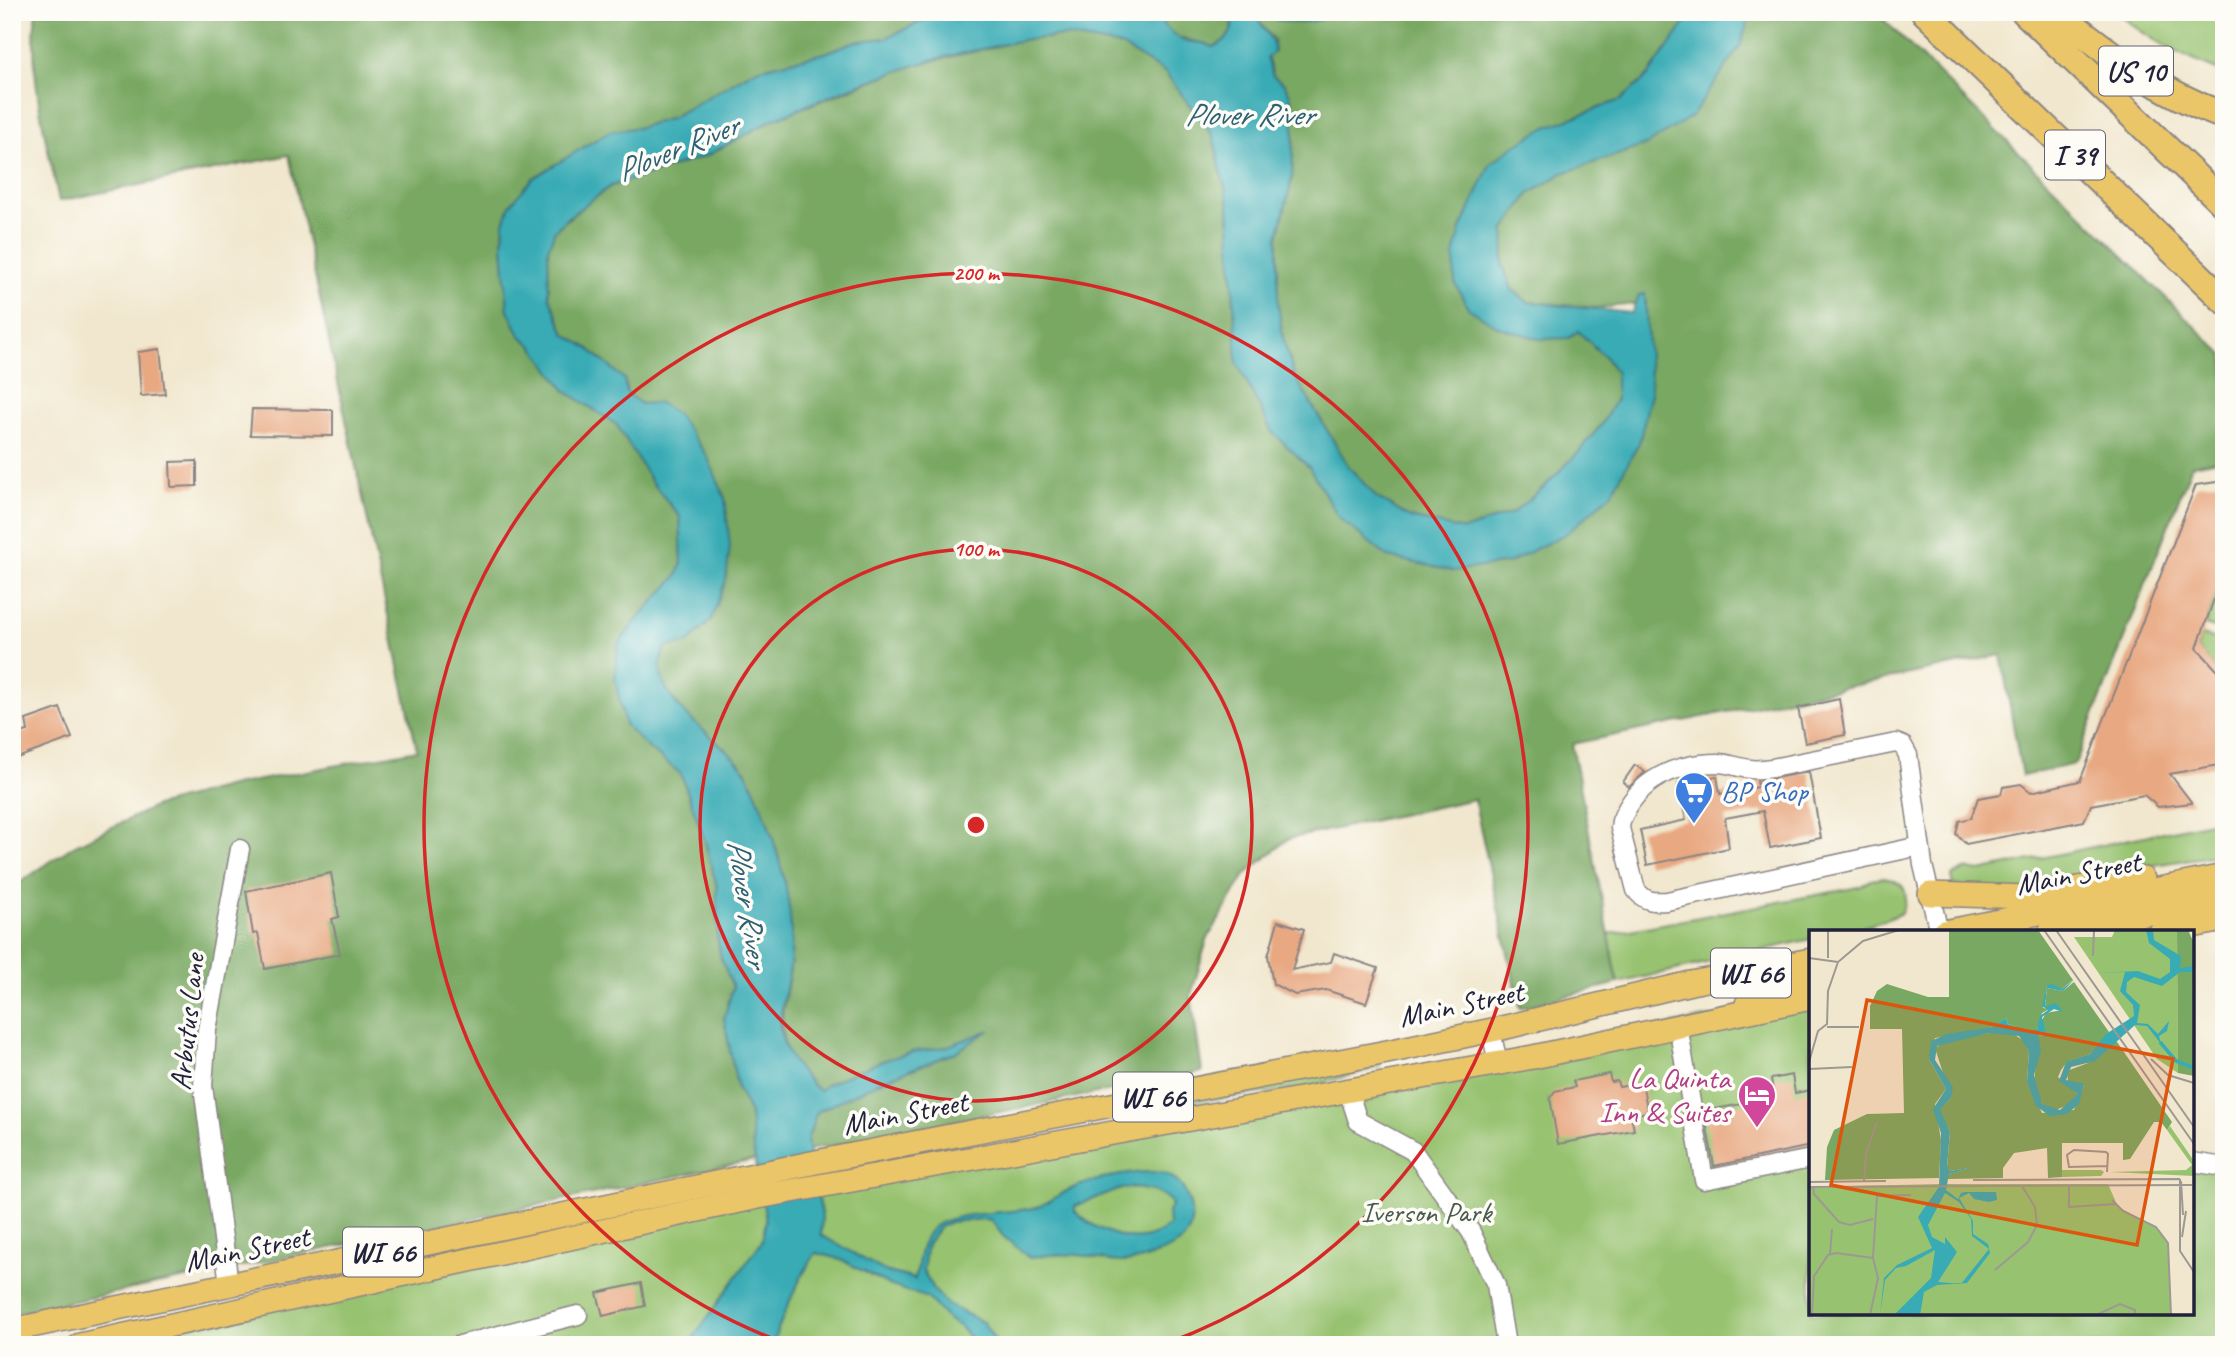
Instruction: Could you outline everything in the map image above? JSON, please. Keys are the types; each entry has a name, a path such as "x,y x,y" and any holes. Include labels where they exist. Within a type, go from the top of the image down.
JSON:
{"highway":[{"name":"I 39","path":"1925,12 2224,300"},
{"name":"I 39","path":"2025,12 2224,204"},
{"name":"US 10","path":"2057,12 2101,49 2181,99 2224,116"}],"main road":[{"name":"Main Street","path":"1954,930 2224,876"},
{"path":"1930,894 2030,897 2132,878 2178,885"},
{"path":"2061,930 2224,899"},
{"path":"2171,930 2224,920"},
{"name":"Main Street","path":"80,1345 756,1186 816,1162 1490,1031 1691,984 1809,961"},
{"path":"1732,1013 1774,988 1809,980"},
{"name":"Main Street","path":"12,1329 229,1284 756,1186 819,1186 1498,1063 1809,998"},
{"path":"1732,1013 1809,1010"}],"street":[{"path":"1920,846 1667,901 1650,902 1636,890 1621,821 1645,785 1665,772 1715,762 1752,770 1772,768 1896,743 1903,746 1908,755 1920,846 1939,930"},
{"name":"Arbutus Lane","path":"229,1284 203,1086 207,1030 240,849"},
{"path":"1678,1025 1704,1181 1809,1159"},
{"path":"1490,1031 1498,1063"},
{"path":"1348,1090 1358,1121 1413,1151 1471,1232 1496,1285 1506,1345"},
{"path":"2194,1161 2224,1167"},
{"path":"460,1345 579,1315"}],"green space":[{"path":"36,12 935,12 929,18 886,38 853,42 825,53 757,69 669,119 637,128 610,131 532,179 504,223 508,310 520,335 533,346 566,391 617,425 651,481 680,517 682,563 677,577 635,622 621,642 646,746 681,774 704,838 717,887 717,935 721,958 733,987 724,1018 737,1087 750,1114 755,1160 12,1314 12,888 73,846 156,806 234,785 417,750 289,155 59,201 36,83"},
{"path":"1178,12 1230,12 1232,29 1227,38 1213,47 1184,39 1172,34 1161,21 1162,18"},
{"path":"1255,12 1271,12 1275,19 1323,18 1321,12 1693,12 1648,76 1621,100 1547,127 1476,199 1461,229 1455,283 1578,331 1606,358 1616,372 1616,399 1602,424 1544,487 1513,513 1464,530 1410,518 1376,497 1349,467 1294,375 1283,338 1278,304 1278,237 1292,179 1294,124 1290,95 1284,84 1273,76 1267,57 1274,41"},
{"path":"1751,12 1876,12 2224,355 2224,459 2192,465 2075,764 2022,776 2001,655 1572,744 1618,983 1520,1008 1474,799 1288,839 1245,875 1207,940 1191,995 1202,1072 809,1150 807,1141 816,1112 883,1080 954,1053 985,1032 946,1047 912,1052 879,1062 827,1084 819,1091 793,1064 786,1050 782,1023 790,970 790,922 782,870 767,821 746,772 687,716 663,683 660,666 666,647 688,643 711,620 659,403 641,404 627,394 624,379 588,348 565,334 549,296 548,249 555,230 611,186 706,156 772,120 907,67 1023,40 1065,36 1121,46 1165,72 1213,136 1229,205 1234,304 1272,432 1309,467 1339,518 1453,571 1651,394 1645,295 1635,304 1597,308 1528,302 1512,290 1503,265 1505,229 1529,194 1563,173 1646,145 1740,46"},
{"path":"2117,12 2224,12 2224,73 2168,47"},
{"path":"2224,570 2224,631 2205,625"},
{"path":"2201,635 2221,640 2219,651 2224,655 2224,678 2197,648"},
{"path":"2224,819 2224,854 2135,868 1991,898 1952,885 1952,876 1967,869 1980,871"},
{"path":"1890,879 1901,885 1905,899 1901,913 1857,928 1809,930 1809,939 1618,983 1609,934 1859,887 1871,880"},
{"name":"Iverson Park","path":"1809,998 1809,1315 2194,1315 2194,1162 2224,1167 2224,1345 80,1345 758,1197"},
{"path":"1380,1062 1381,1067 1307,1087 1133,1112"}],"water":[{"name":"Plover River","path":"935,12 1178,12 1162,18 1163,25 1183,41 1204,43 1213,47 1227,38 1232,29 1230,12 1255,12 1272,41 1274,52 1267,58 1273,76 1284,84 1290,95 1294,124 1292,179 1278,237 1278,304 1283,338 1294,375 1349,467 1376,497 1410,518 1464,530 1513,513 1544,487 1602,424 1616,399 1616,372 1606,358 1578,331 1569,338 1540,339 1498,327 1468,308 1455,283 1454,255 1461,229 1490,164 1515,145 1547,127 1621,100 1648,76 1693,12 1751,12 1740,46 1692,116 1646,145 1563,173 1529,194 1505,229 1503,265 1512,290 1528,302 1632,313 1639,295 1645,294 1651,394 1639,443 1611,494 1567,533 1509,563 1453,571 1388,557 1339,518 1309,467 1272,432 1237,363 1229,205 1213,136 1165,72 1121,46 1065,36 1023,40 931,60 854,86 772,120 706,156 611,186 555,230 548,249 549,296 565,334 588,348 624,379 627,394 641,404 659,403 677,414 707,456 725,498 730,546 726,580 711,620 688,643 666,647 660,666 664,683 673,700 746,772 772,837 786,887 791,921 790,964 780,1022 782,1038 789,1056 819,1091 827,1084 879,1062 912,1052 946,1047 990,1030 954,1053 883,1080 817,1112 807,1141 822,1216 821,1235 885,1271 915,1279 926,1237 935,1226 955,1218 1033,1208 1080,1185 1120,1175 1149,1172 1161,1173 1177,1181 1190,1206 1191,1225 1182,1241 1151,1256 1126,1262 1070,1254 1028,1257 1003,1236 991,1220 950,1222 940,1227 927,1244 923,1270 933,1289 948,1305 983,1322 998,1345 976,1345 928,1298 889,1285 840,1259 816,1253 791,1298 772,1345 688,1345 762,1241 766,1220 753,1149 750,1114 737,1087 724,1018 733,987 721,958 717,935 717,887 704,838 681,774 625,725 615,680 618,645 677,576 682,563 680,517 651,481 617,425 566,391 533,346 520,335 508,310 504,223 510,205 532,179 610,131 637,128 669,119 757,69 825,53 853,42 886,38 929,18","holes":["1121,1189 1154,1192 1169,1200 1172,1204 1168,1212 1169,1226 1149,1237 1125,1237 1097,1227 1075,1211 1075,1206"]},
{"name":"Plover River","path":"1271,12 1321,12 1323,19 1287,22 1275,19"}],"building":[{"path":"160,349 165,394 141,396 138,352"},
{"path":"252,409 333,410 333,436 250,435"},
{"path":"197,461 197,486 171,487 170,462"},
{"path":"2224,481 2224,570 2197,648 2224,678 2224,764 2170,774 2192,803 2158,807 2144,795 2091,805 2084,821 1966,844 1956,834 1959,821 1971,818 1978,798 2001,794 2003,787 2021,784 2031,792 2080,781 2196,485"},
{"path":"1839,699 1845,735 1805,743 1798,708"},
{"path":"60,708 72,738 17,758 12,746 12,735 28,731 26,720"},
{"path":"1635,765 1645,772 1629,787 1623,782"},
{"path":"1809,772 1821,838 1770,848 1763,811 1725,818 1729,848 1647,865 1640,830 1686,820 1678,784 1717,776 1720,794 1758,787 1757,781"},
{"path":"331,873 339,917 332,919 340,954 265,969 258,933 253,934 246,891"},
{"path":"1278,921 1304,929 1292,970 1331,962 1334,953 1378,968 1366,1003 1326,990 1295,995 1273,984 1268,956"},
{"path":"1609,1074 1611,1082 1617,1081 1619,1087 1642,1083 1648,1112 1631,1115 1634,1130 1558,1144 1550,1098 1555,1091 1575,1087 1573,1081"},
{"name":"La Quinta Inn & Suites","path":"1792,1075 1795,1093 1809,1090 1809,1146 1714,1166 1704,1111 1774,1098 1771,1079"},
{"path":"641,1283 645,1306 603,1316 597,1293"}],"place":[{"name":"BP Shop","path":"1694,825"},
{"name":"La Quinta Inn & Suites","path":"1757,1129"}]}
